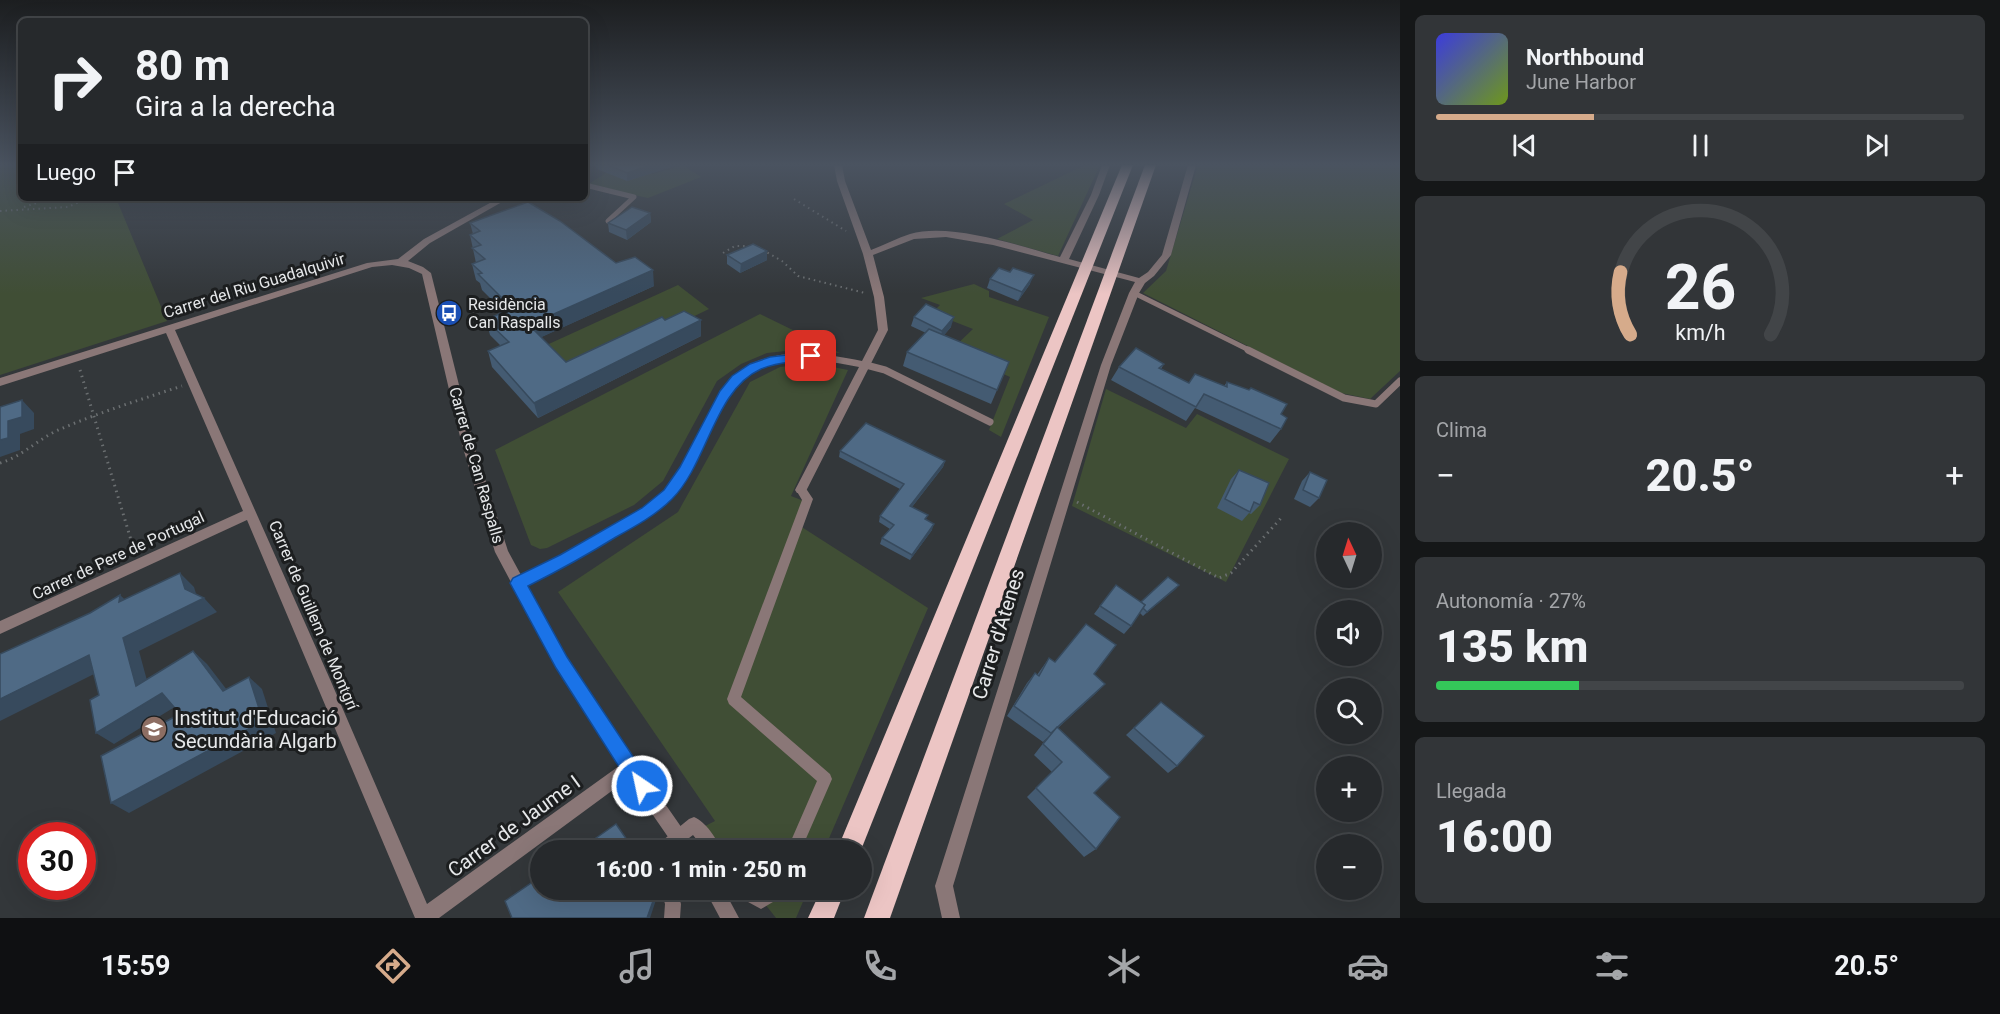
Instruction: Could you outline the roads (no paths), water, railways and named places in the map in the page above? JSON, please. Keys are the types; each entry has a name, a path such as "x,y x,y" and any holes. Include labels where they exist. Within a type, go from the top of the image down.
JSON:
{"highway":[{"path":"853,840 1111,208"},
{"path":"877,918 1135,208"},
{"path":"821,918 829,900"}],"street":[{"name":"Carrer del Riu Guadalquivir","path":"0,382 370,265 385,261 401,261 428,241 488,208"},
{"path":"798,840 825,778 734,699 808,499 801,490 883,330 879,297 868,254 851,208"},
{"path":"1067,262 1089,208"},
{"name":"Carrer d'Atenes","path":"951,918 944,886 949,865 1106,365 1134,293 1141,281 1151,274 1166,255 1179,208"},
{"path":"868,254 913,236 929,234 994,242 1141,281"},
{"name":"Carrer de Can Raspalls","path":"401,261 415,265 426,273 468,445 502,552 561,662 680,840"},
{"name":"Carrer de Guillem de Montgrí","path":"169,327 424,918"},
{"path":"518,583 565,560 647,512 669,494 686,470 725,394 737,379 754,367 775,360 811,356 866,365"},
{"name":"Carrer de Pere de Portugal","path":"0,628 250,513"},
{"name":"Carrer de Jaume I","path":"424,918 630,768"},
{"path":"685,840 694,824 706,840"},
{"path":"672,918 674,913 673,900"},
{"path":"720,900 730,918"}],"lane":[{"path":"608,221 622,208"},
{"path":"1134,293 1344,398 1376,404 1400,381"},
{"path":"866,365 885,370 990,422"}],"place":[{"name":"Residència Can Raspalls","path":"449,313"},
{"name":"Institut d'Educació Secundària Algarb","path":"154,729"}]}
